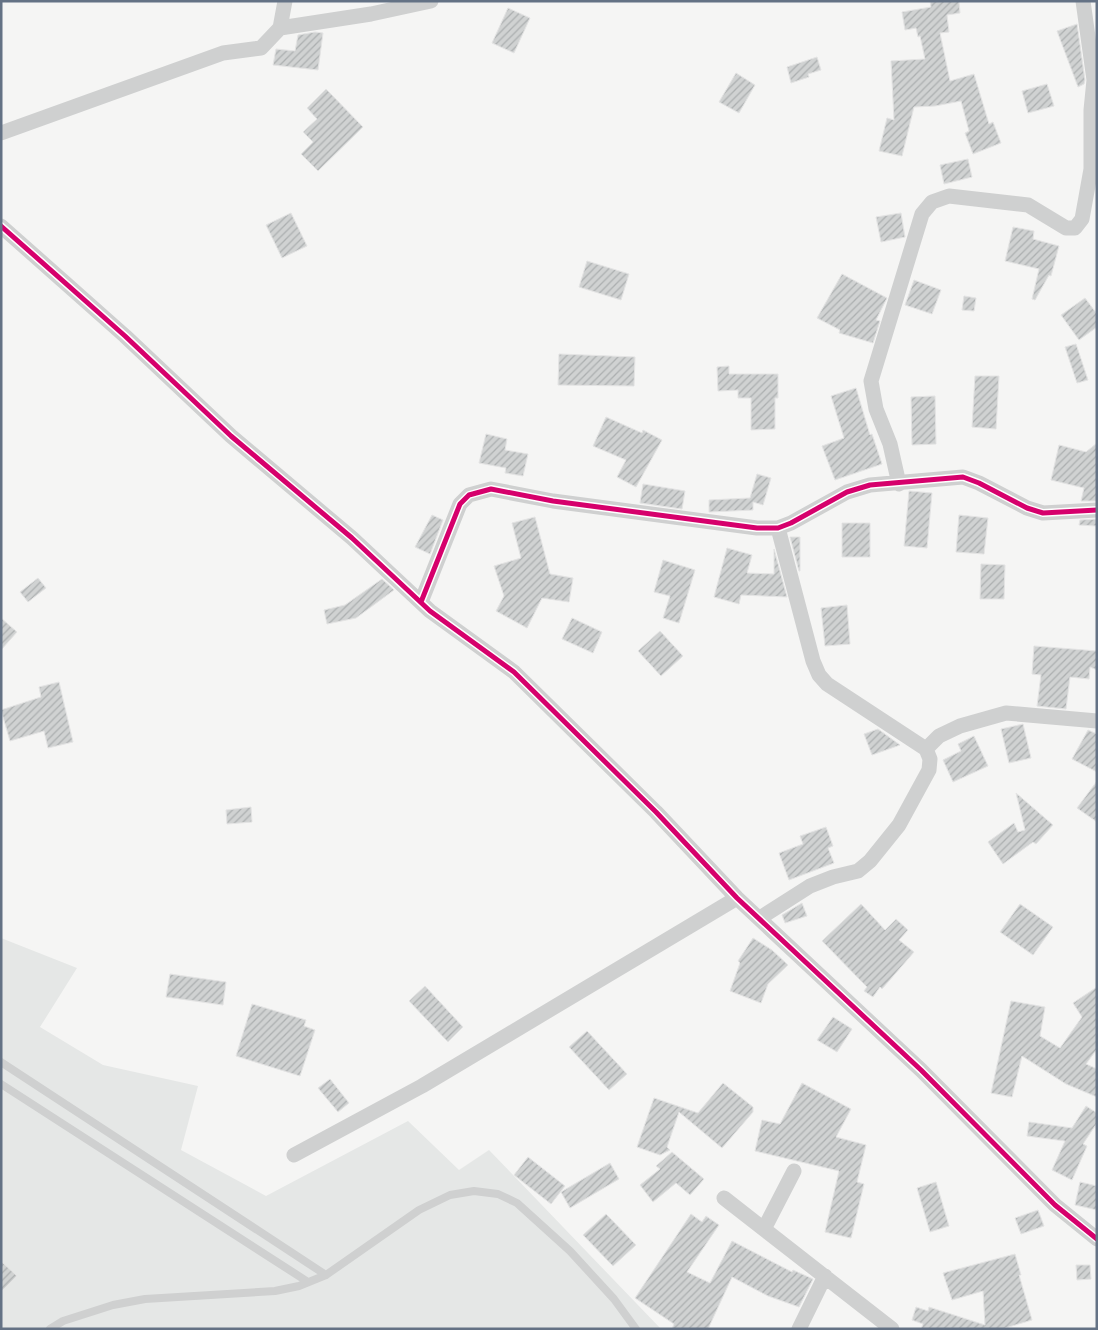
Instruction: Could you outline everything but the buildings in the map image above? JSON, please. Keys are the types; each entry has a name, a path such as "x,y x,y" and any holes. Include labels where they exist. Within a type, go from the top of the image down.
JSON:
{"street":[{"path":"1,133 223,53 261,48 280,28 285,1"},
{"path":"280,28 371,14 431,1"},
{"path":"899,484 890,444 876,409 871,381 922,214 932,202 949,196 1028,205 1066,228 1075,228 1082,219 1091,169 1091,110 1094,80 1083,1"},
{"path":"1,226 125,336 231,436 352,538 421,602 514,672 656,812 737,898 921,1070 1055,1205 1097,1238"},
{"path":"421,602 460,504 469,495 491,489 553,501 757,528 778,528 791,523 847,492 870,485 964,477 1027,508 1043,513 1097,510"},
{"path":"760,918 810,886 833,877 858,871 870,861 898,825 929,770 930,759 926,749 827,684 819,676 813,661 778,528"},
{"path":"926,749 939,736 960,726 1006,713 1097,721"},
{"path":"294,1155 422,1086 737,898"},
{"path":"764,1229 794,1171"},
{"path":"724,1198 892,1329"},
{"path":"798,1329 825,1276"}],"lane":[{"path":"1,1062 326,1275"},
{"path":"1,1084 308,1282"},
{"path":"50,1329 63,1321 113,1305 145,1299 275,1291 299,1286 326,1275 419,1210 450,1195 474,1191 498,1194 516,1203 570,1251 614,1299 636,1329"}],"shaded area":[{"path":"1,938 77,968 40,1027 103,1065 198,1086 181,1150 266,1196 408,1121 459,1170 489,1150 661,1329 1,1329"}],"cycle path":[{"path":"1,226 125,336 231,436 352,538 430,611 514,672 656,812 737,898 921,1070 1055,1205 1097,1239"},
{"path":"421,602 460,504 469,495 491,489 553,501 757,528 778,528 791,523 847,492 870,485 963,477 979,483 1027,508 1043,513 1097,510"}]}
